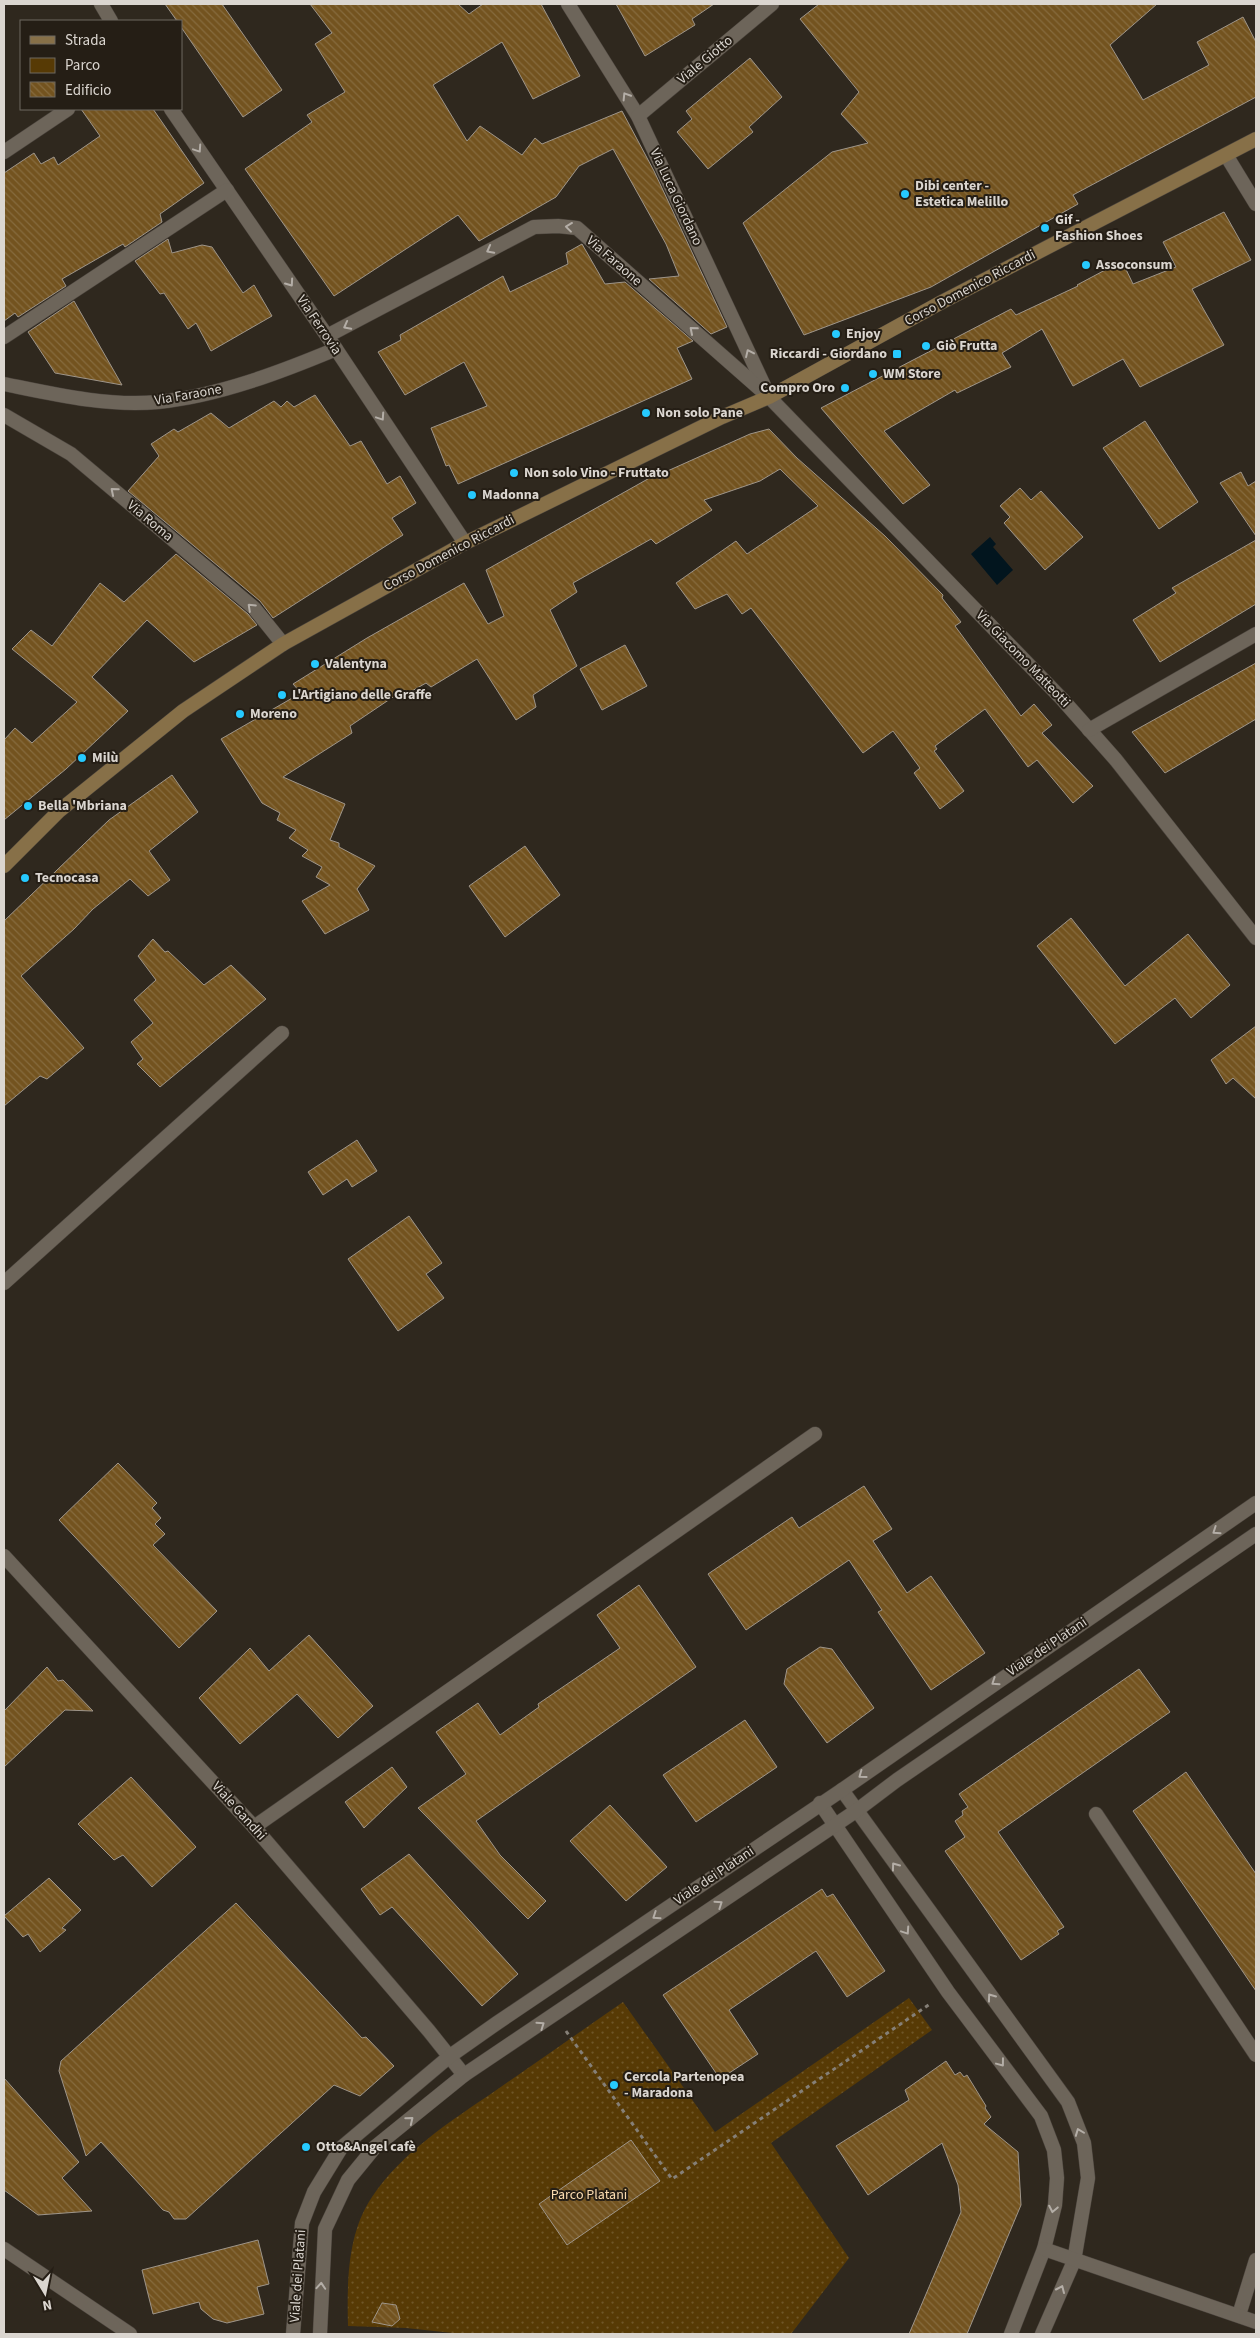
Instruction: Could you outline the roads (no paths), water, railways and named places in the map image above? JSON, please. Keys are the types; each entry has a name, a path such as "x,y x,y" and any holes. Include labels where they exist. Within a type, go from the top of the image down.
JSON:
{"main road":[{"name":"Corso Domenico Riccardi","path":"4,866 58,811 183,710 283,644 465,543 722,417 769,397 940,303 1256,139"}],"street":[{"path":"101,4 109,20"},
{"name":"Via Luca Giordano","path":"568,4 638,116 769,397"},
{"name":"Viale Giotto","path":"638,116 772,4"},
{"path":"4,152 67,110"},
{"name":"Via Ferrovia","path":"172,110 327,336 465,543"},
{"path":"1226,154 1256,204"},
{"path":"4,337 227,190"},
{"name":"Via Faraone","path":"327,336 534,228 558,226 577,228 769,397"},
{"name":"Via Faraone","path":"4,384 109,402 158,402 220,390 249,382 336,350"},
{"name":"Via Giacomo Matteotti","path":"769,397 1062,699 1170,827 1256,938"},
{"name":"Via Roma","path":"4,415 71,454 254,608 283,644"},
{"path":"1089,730 1256,634"},
{"path":"4,1283 282,1033"},
{"path":"254,1827 815,1434"},
{"name":"Viale dei Platani","path":"293,2334 302,2223 314,2192 340,2148 450,2056 820,1803 842,1790 1256,1503"},
{"name":"Viale dei Platani","path":"320,2334 325,2228 348,2180 375,2147 464,2076 856,1812 897,1780 1256,1534"},
{"name":"Viale Gandhi","path":"4,1556 254,1827 450,2056 464,2076"},
{"path":"842,1790 856,1812 1068,2102 1084,2142 1088,2178 1074,2261 1042,2334"},
{"path":"820,1803 948,1992 1041,2116 1054,2150 1057,2178 1054,2205 1044,2249 1011,2334"},
{"path":"1096,1814 1256,2055"},
{"path":"4,2249 130,2334"},
{"path":"1044,2249 1074,2261 1256,2322"},
{"path":"1239,2315 1256,2260"}],"water":[{"path":"990,537 996,544 993,547 1013,570 997,585 971,554"}],"place":[{"name":"Dibi center - Estetica Melillo","path":"905,194"},
{"name":"Gif - Fashion Shoes","path":"1045,228"},
{"name":"Assoconsum","path":"1086,265"},
{"name":"Enjoy","path":"836,334"},
{"name":"Giò Frutta","path":"926,346"},
{"name":"Riccardi - Giordano","path":"897,354"},
{"name":"WM Store","path":"873,374"},
{"name":"Compro Oro","path":"845,388"},
{"name":"Non solo Pane","path":"646,413"},
{"name":"Non solo Vino - Fruttato","path":"514,473"},
{"name":"Madonna","path":"472,495"},
{"name":"Valentyna","path":"315,664"},
{"name":"L'Artigiano delle Graffe","path":"282,695"},
{"name":"Moreno","path":"240,714"},
{"name":"Milù","path":"82,758"},
{"name":"Bella 'Mbriana","path":"28,806"},
{"name":"Tecnocasa","path":"25,878"},
{"name":"Cercola Partenopea - Maradona","path":"614,2085"},
{"name":"Otto&Angel cafè","path":"306,2147"}],"park label":[{"name":"Parco Platani","path":"589,2195"}]}
